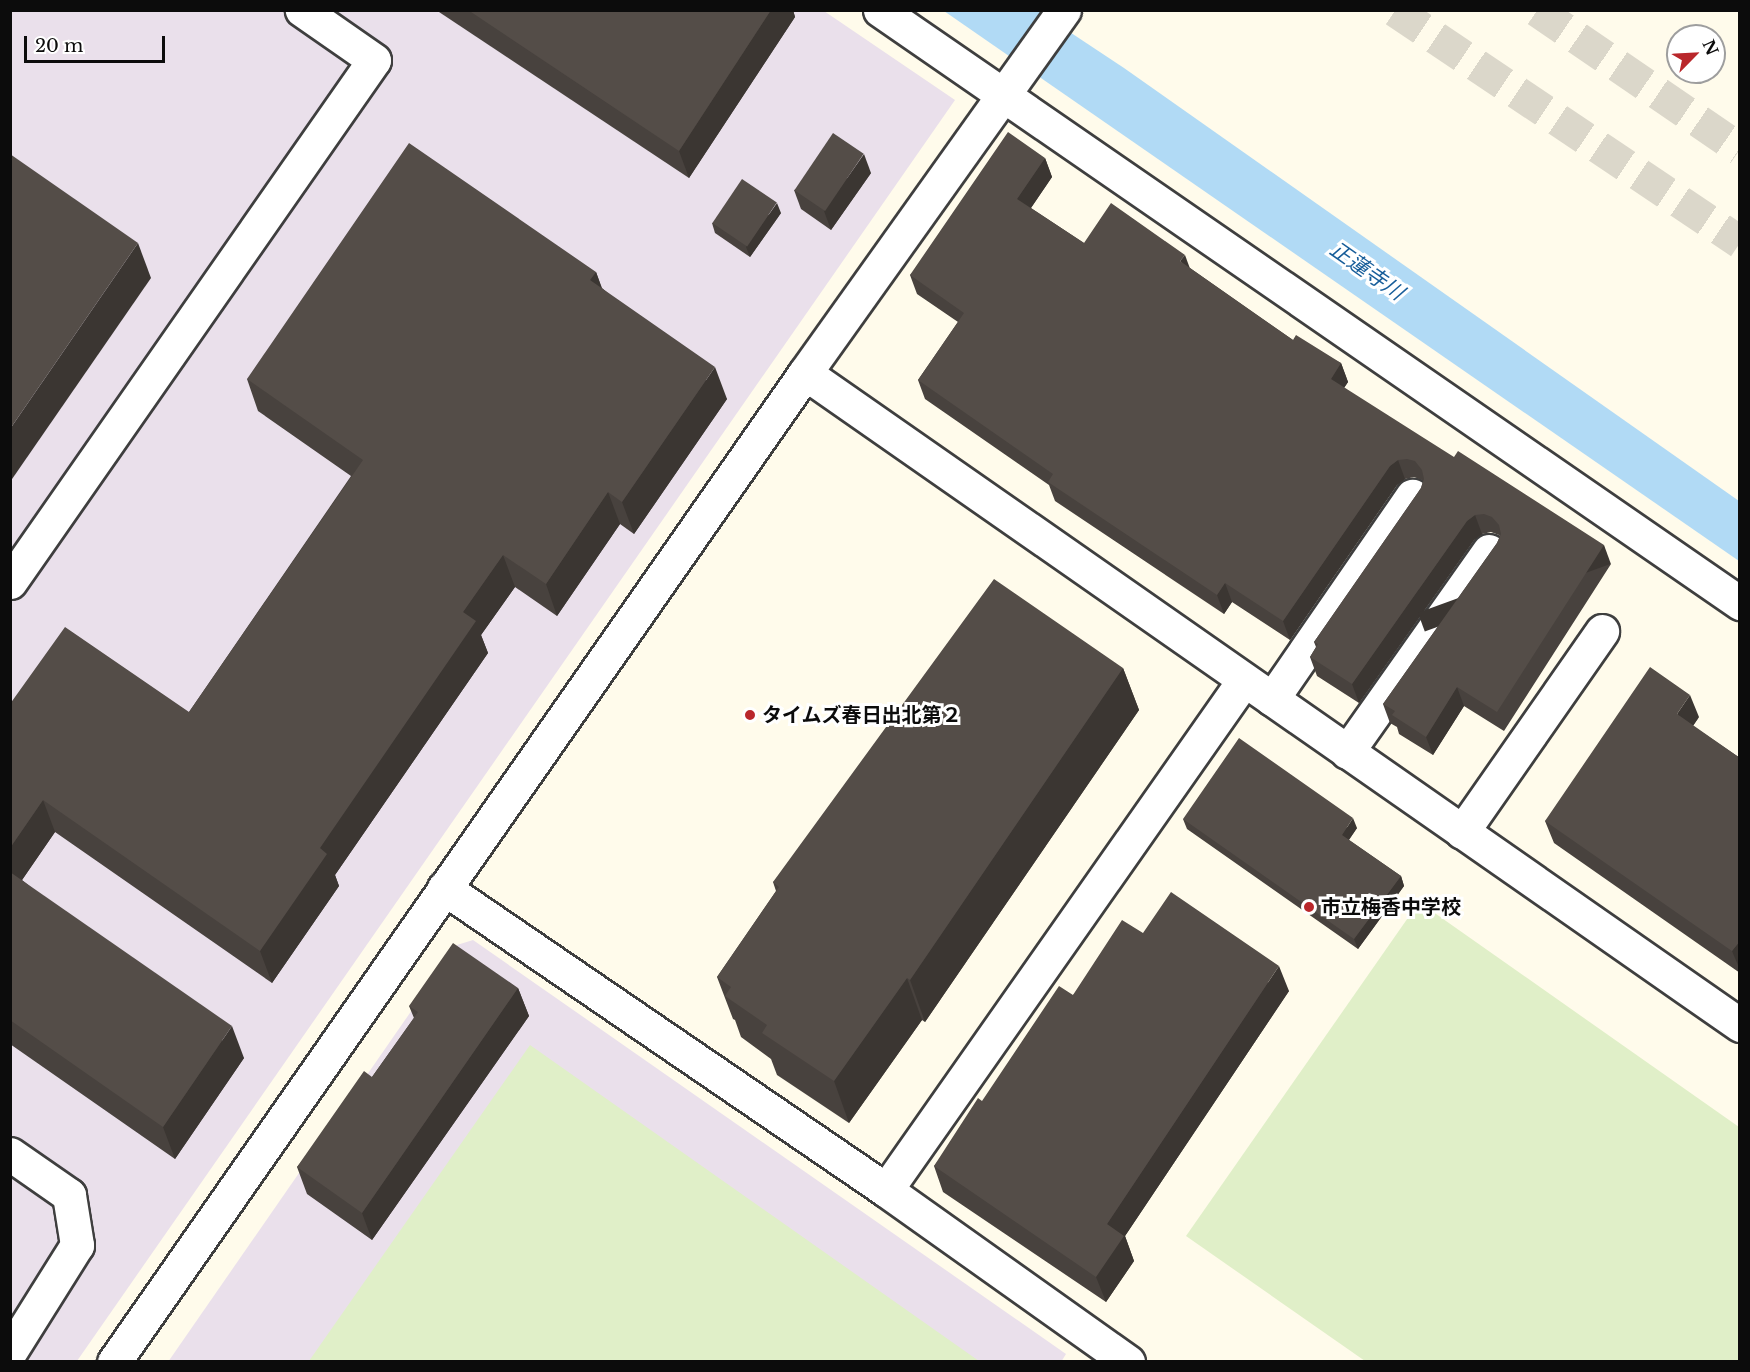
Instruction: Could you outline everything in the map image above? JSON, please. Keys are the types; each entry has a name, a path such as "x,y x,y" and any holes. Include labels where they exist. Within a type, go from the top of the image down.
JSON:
{"street":[{"path":"10,582 374,60 302,10"},
{"path":"880,10 1740,603"},
{"path":"114,1362 805,373 1064,10"},
{"path":"805,373 1740,1025"},
{"path":"1272,699 1412,496"},
{"path":"1347,752 1489,551"},
{"path":"1462,832 1602,631"},
{"path":"886,1190 1244,680"},
{"path":"444,888 886,1190 1128,1362"},
{"path":"10,1154 69,1195 77,1245 10,1352"}],"shaded area":[{"path":"10,11 824,11 955,100 77,1361 10,1361"},
{"path":"473,940 1066,1354 1061,1362 168,1362 457,945"}],"green space":[{"path":"1419,902 1739,1127 1739,1361 1365,1361 1186,1236"},
{"path":"530,1045 979,1361 309,1361"}],"water":[{"name":"正蓮寺川","path":"944,11 1038,11 1124,68 1739,501 1739,561"}],"building":[{"path":"468,10 771,10 679,151"},
{"path":"1008,132 1045,158 1017,199 1084,243 1111,203 1185,255 1180,261 1261,318 1293,340 1296,335 1341,363 1331,379 1454,457 1458,451 1604,545 1497,712 1457,687 1426,737 1392,715 1395,711 1383,704 1497,543 1501,534 1499,525 1492,517 1484,514 1475,515 1467,521 1352,684 1310,657 1318,644 1314,642 1421,488 1424,479 1422,470 1415,461 1398,460 1390,466 1283,621 1225,583 1217,595 1048,482 1053,474 918,380 964,313 910,275"},
{"path":"833,133 864,154 825,211 794,190"},
{"path":"409,143 596,272 590,280 715,367 622,502 608,492 546,584 503,555 463,612 476,621 320,848 327,854 260,951 43,800 10,848 10,704 65,627 189,712 363,460 247,379"},
{"path":"10,154 138,243 10,429"},
{"path":"742,179 777,202 747,246 712,223"},
{"path":"994,579 1123,668 910,980 907,978 834,1081 762,1033 767,1025 725,996 731,987 717,977 779,887 773,882"},
{"path":"1650,667 1690,695 1677,714 1740,758 1740,941 1732,951 1545,821"},
{"path":"1239,738 1353,818 1342,835 1401,876 1354,939 1183,819"},
{"path":"10,872 232,1026 163,1127 10,1020"},
{"path":"1171,892 1279,966 1107,1224 1124,1236 1096,1277 934,1166 978,1098 982,1101 1059,986 1073,995 1122,920 1143,933"},
{"path":"453,943 518,988 362,1213 297,1167 364,1071 372,1077 418,1012 409,1006"}],"tunnel":[{"path":"1395,10 1740,242"},
{"path":"1537,10 1740,149"}],"place":[{"name":"タイムズ春日出北第２","path":"750,715"},
{"name":"市立梅香中学校","path":"1309,907"}]}
